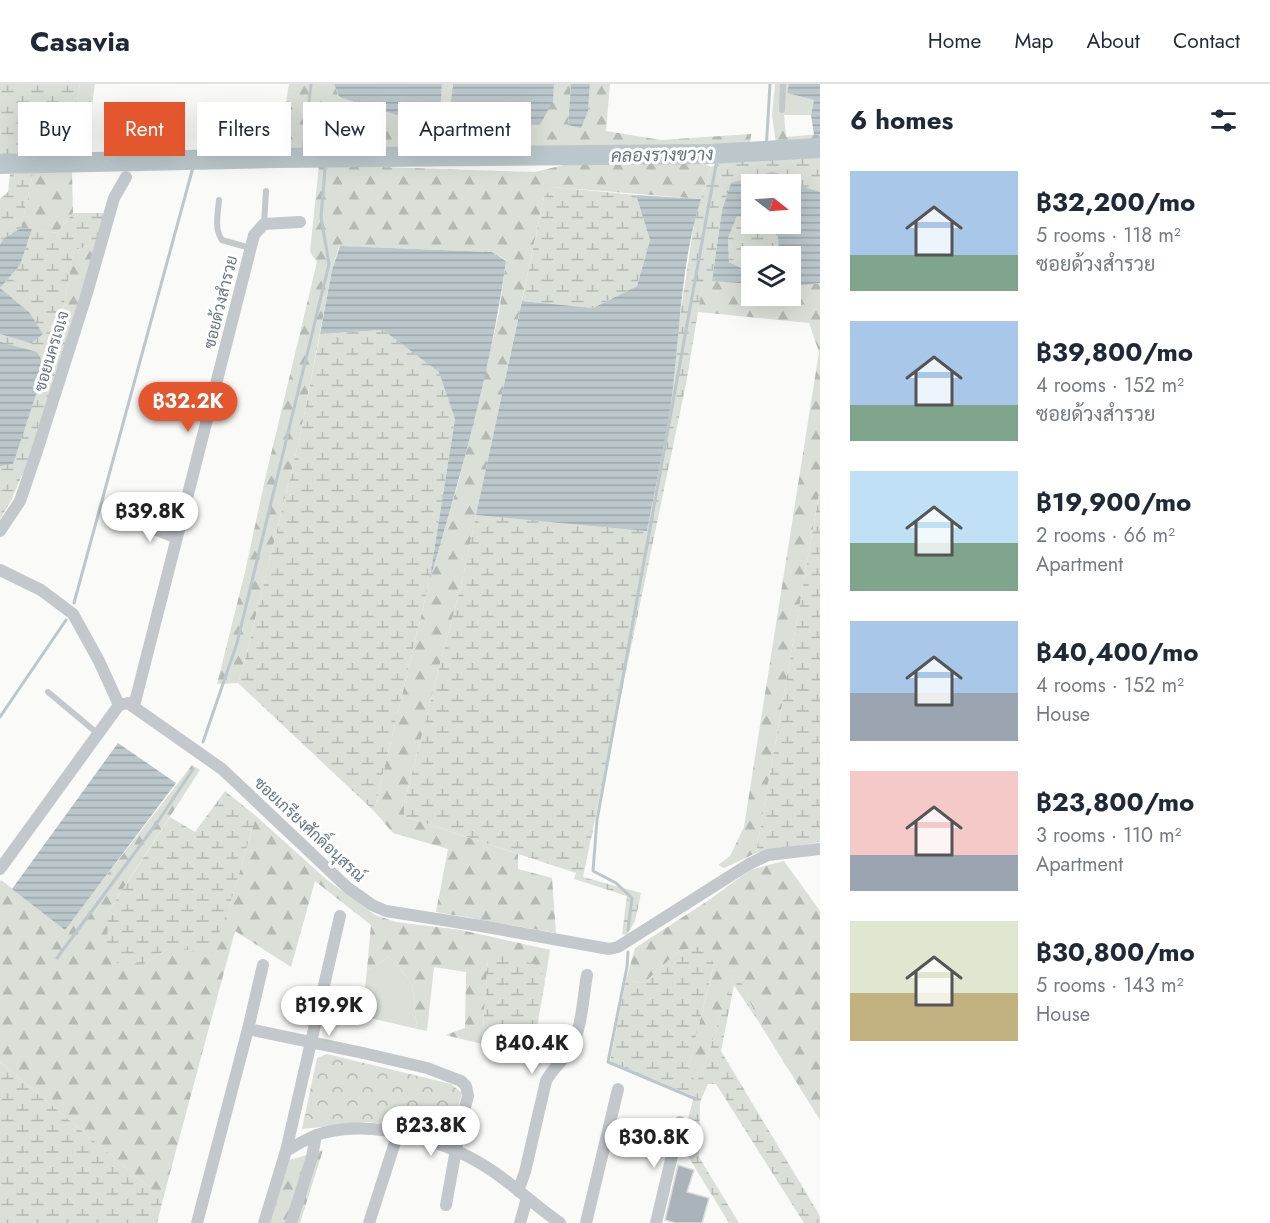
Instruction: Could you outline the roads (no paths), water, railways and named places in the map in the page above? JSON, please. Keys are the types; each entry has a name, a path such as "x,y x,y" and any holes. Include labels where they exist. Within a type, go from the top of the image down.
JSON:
{"street":[{"name":"ซอยนครเจเจ","path":"0,531 20,501 70,348 114,198 126,177"},
{"path":"264,224 300,222"},
{"name":"ซอยด้วงสำรวย","path":"134,706 250,248 254,236 264,224"},
{"path":"134,521 177,538"},
{"path":"0,570 41,590 73,614 99,661 119,705"},
{"path":"0,869 119,705 128,703 134,706"},
{"name":"ซอยเกรียงศักดิ์อนุสรณ์","path":"134,706 222,769 348,888 372,905 386,911 609,949 618,947 749,864 768,855 820,849"},
{"path":"264,1223 286,1151 340,916"},
{"path":"197,1223 263,965"},
{"path":"520,1223 525,1172 546,1081 550,1072 568,1053 575,1038 587,975"},
{"path":"248,1029 313,1041 427,1068 461,1081 466,1086 468,1096 446,1204"},
{"path":"586,1223 618,1089"},
{"path":"656,1223 680,1122"},
{"path":"286,1151 316,1135 349,1129 418,1137 456,1149 494,1172 560,1223"},
{"path":"369,1223 398,1133"},
{"path":"291,1223 312,1158 316,1135"}],"lane":[{"path":"782,110 783,84"},
{"path":"264,224 266,191"},
{"path":"219,200 217,228 219,236 222,240 250,248"},
{"path":"48,692 97,733"}],"waterway":[{"path":"302,158 311,84"},
{"path":"766,151 770,84"},
{"name":"คลองรางขวาง","path":"0,164 275,158 709,154 820,148"},
{"path":"628,930 632,898 616,883 593,871 597,820 718,154"},
{"path":"203,742 237,643 329,264 321,217 326,158"},
{"path":"74,603 195,160"},
{"path":"0,717 66,620"},
{"path":"57,958 159,820 193,769"},
{"path":"628,952 608,1062 696,1099"}]}
